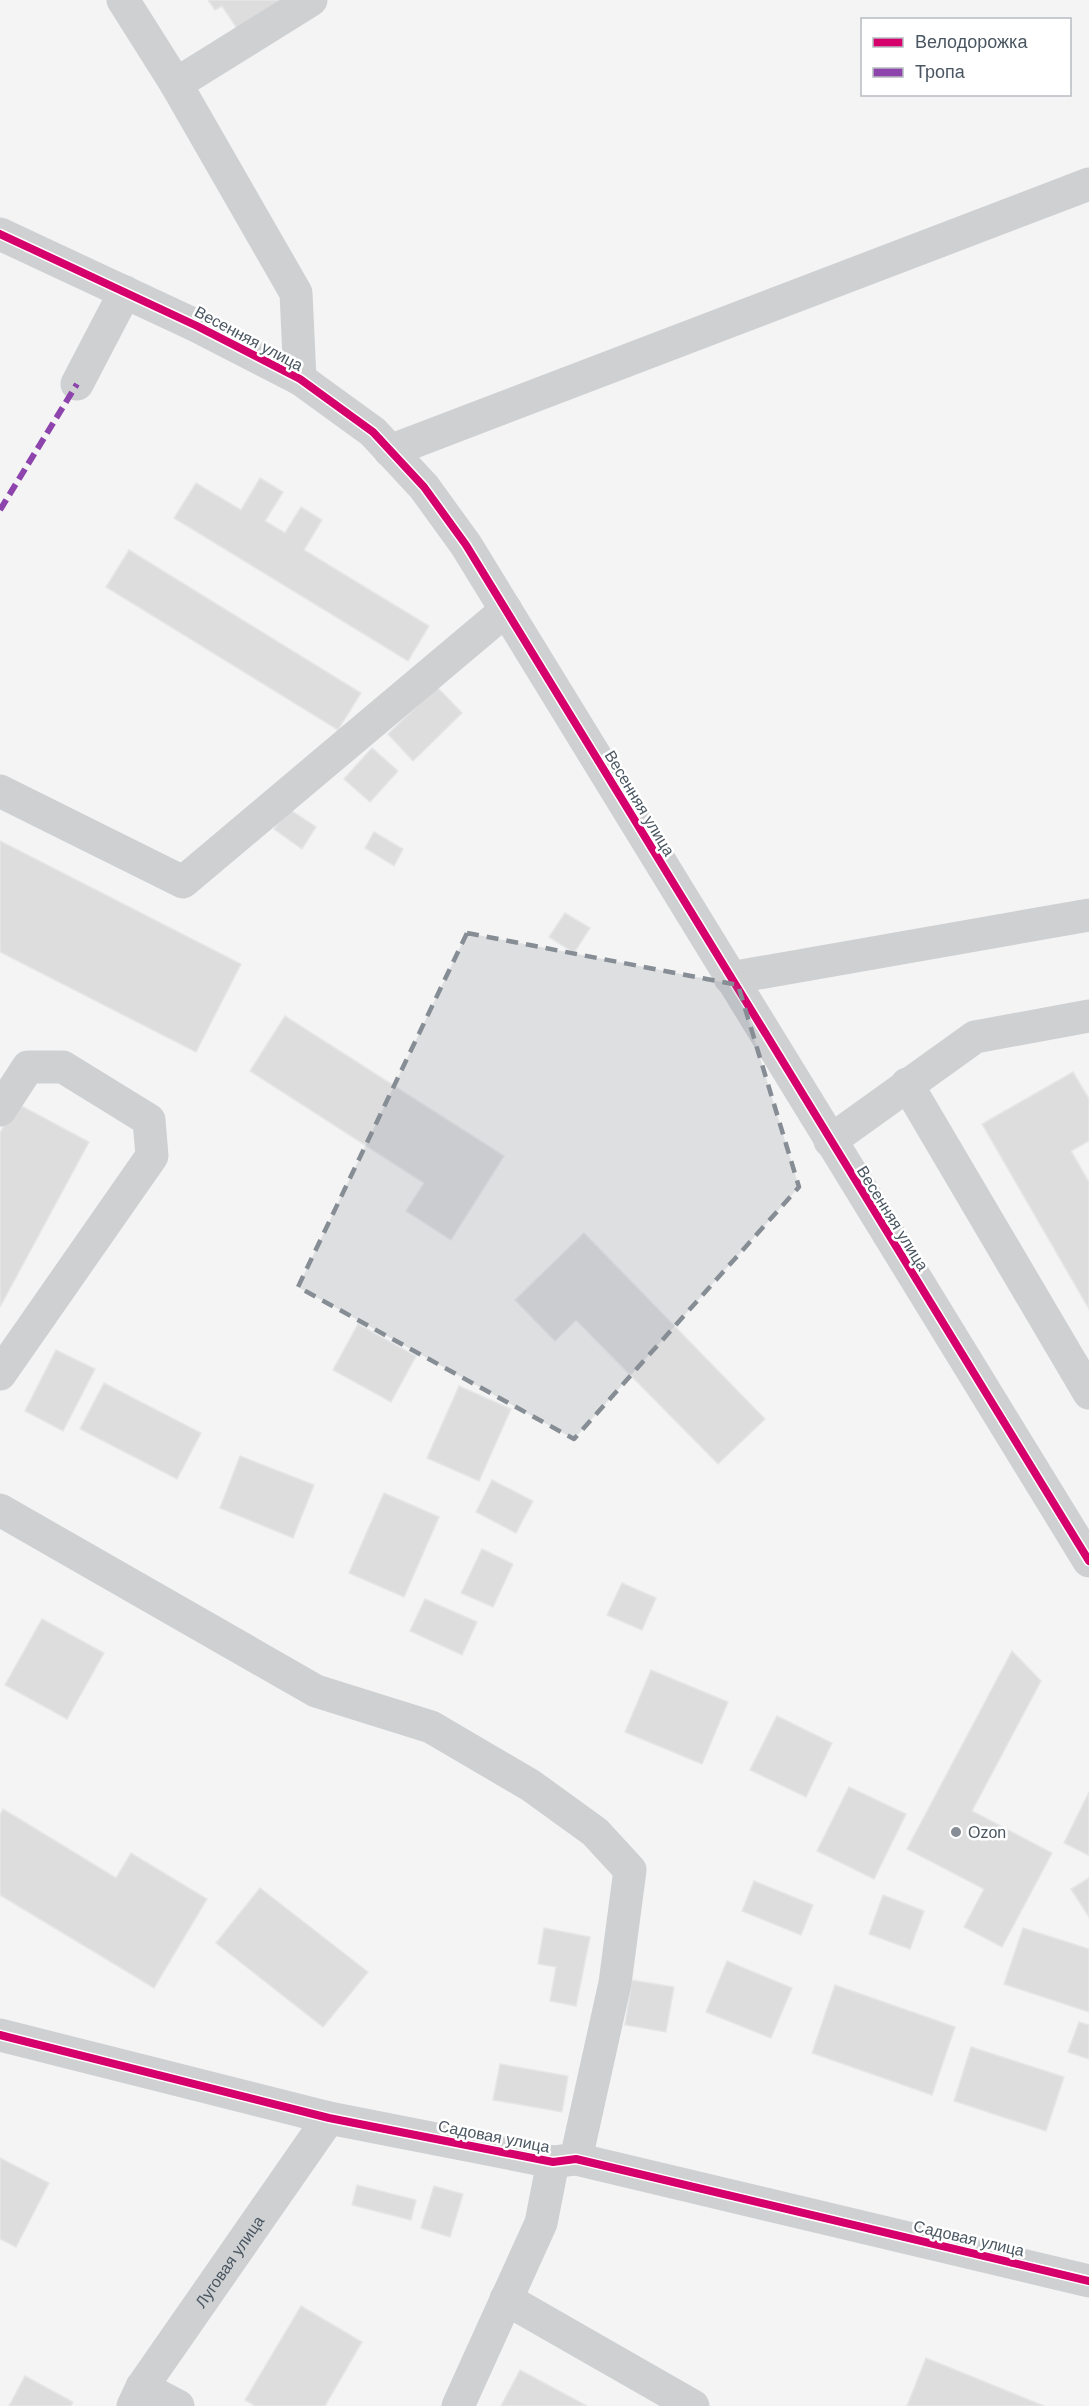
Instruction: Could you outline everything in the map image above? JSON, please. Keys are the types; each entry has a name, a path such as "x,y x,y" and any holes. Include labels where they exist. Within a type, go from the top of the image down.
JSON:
{"street":[{"path":"123,0 176,84 296,293 300,379"},
{"path":"176,84 311,0"},
{"path":"390,451 1089,184"},
{"name":"Весенняя улица","path":"0,234 197,326 300,379 373,432 424,487 466,545 1089,1561"},
{"path":"77,384 125,292"},
{"path":"0,791 183,882 506,610"},
{"path":"730,978 1089,915"},
{"path":"830,1141 975,1037 1089,1016"},
{"path":"0,1110 28,1067 63,1067 149,1120 152,1156 0,1374"},
{"path":"907,1084 1089,1393"},
{"path":"0,1510 316,1691 431,1727 530,1785 595,1832 630,1870 615,1983 564,2161 541,2223 458,2406"},
{"name":"Садовая улица","path":"0,2035 329,2118 564,2161 1089,2281"},
{"name":"Луговая улица","path":"137,2396 329,2118"},
{"path":"506,2299 693,2406"},
{"path":"137,2396 178,2406"}],"highlighted area":[{"path":"467,933 738,985 799,1187 574,1439 298,1287"}],"building":[{"path":"208,0 296,0 242,36 222,6 215,10"},
{"path":"260,478 283,492 265,521 285,533 301,507 322,520 304,550 429,626 408,661 174,518 196,483 241,510"},
{"path":"129,550 361,693 338,730 106,587"},
{"path":"437,687 462,713 413,761 388,734"},
{"path":"372,748 398,771 370,802 344,779"},
{"path":"289,809 316,827 302,849 274,829"},
{"path":"374,832 403,849 394,866 365,848"},
{"path":"0,841 241,964 196,1052 0,952"},
{"path":"565,913 590,928 574,953 549,937"},
{"path":"285,1016 504,1156 451,1240 406,1211 424,1183 250,1071"},
{"path":"1073,1072 1089,1099 1089,1141 1071,1151 1089,1182 1089,1309 982,1124"},
{"path":"16,1103 89,1142 0,1307 0,1133"},
{"path":"584,1233 765,1419 718,1464 576,1320 555,1341 515,1300"},
{"path":"358,1324 416,1356 391,1402 333,1370"},
{"path":"56,1350 95,1369 63,1431 25,1411"},
{"path":"104,1383 201,1433 177,1479 80,1429"},
{"path":"459,1386 511,1409 479,1481 427,1458"},
{"path":"240,1456 314,1485 293,1538 220,1508"},
{"path":"492,1480 533,1501 516,1533 476,1512"},
{"path":"384,1493 439,1517 404,1597 349,1573"},
{"path":"482,1549 513,1564 493,1607 461,1593"},
{"path":"622,1583 656,1598 642,1630 607,1615"},
{"path":"425,1599 477,1622 462,1655 410,1631"},
{"path":"42,1619 104,1653 67,1719 5,1685"},
{"path":"1012,1651 1041,1681 972,1811 1052,1853 1002,1947 964,1927 984,1889 907,1849"},
{"path":"651,1670 728,1702 702,1764 625,1732"},
{"path":"777,1716 832,1743 806,1797 750,1770"},
{"path":"849,1787 906,1814 874,1879 817,1851"},
{"path":"1089,1792 1089,1853 1088,1855 1064,1843"},
{"path":"3,1809 116,1878 131,1853 207,1899 154,1988 0,1895 0,1815"},
{"path":"1089,1878 1089,1917 1071,1889"},
{"path":"754,1881 813,1905 801,1935 742,1911"},
{"path":"260,1888 368,1972 323,2027 216,1943"},
{"path":"883,1895 924,1911 910,1949 869,1934"},
{"path":"544,1928 590,1937 576,2006 550,2001 556,1967 538,1964"},
{"path":"1023,1928 1089,1949 1089,2012 1004,1984"},
{"path":"727,1961 792,1988 771,2038 706,2012"},
{"path":"632,1980 674,1987 666,2032 625,2025"},
{"path":"835,1985 955,2027 932,2095 812,2053"},
{"path":"1079,2022 1089,2025 1089,2059 1068,2052"},
{"path":"971,2047 1064,2077 1046,2131 954,2101"},
{"path":"500,2064 568,2076 562,2112 493,2100"},
{"path":"0,2158 49,2183 16,2247 0,2239"},
{"path":"357,2185 416,2200 411,2220 352,2205"},
{"path":"434,2186 463,2194 450,2237 421,2228"},
{"path":"301,2306 362,2342 325,2406 255,2406 245,2400"},
{"path":"926,2358 1044,2406 907,2406"},
{"path":"520,2370 587,2406 501,2406"},
{"path":"25,2376 73,2402 71,2406 9,2406"}],"marked path":[{"path":"0,510 77,384"}],"cycle path":[{"path":"0,234 197,326 300,379 373,432 424,487 466,545 1089,1561"},
{"path":"0,2035 329,2118 553,2162 576,2159 1089,2281"}],"place":[{"name":"Ozon","path":"956,1832"}]}
